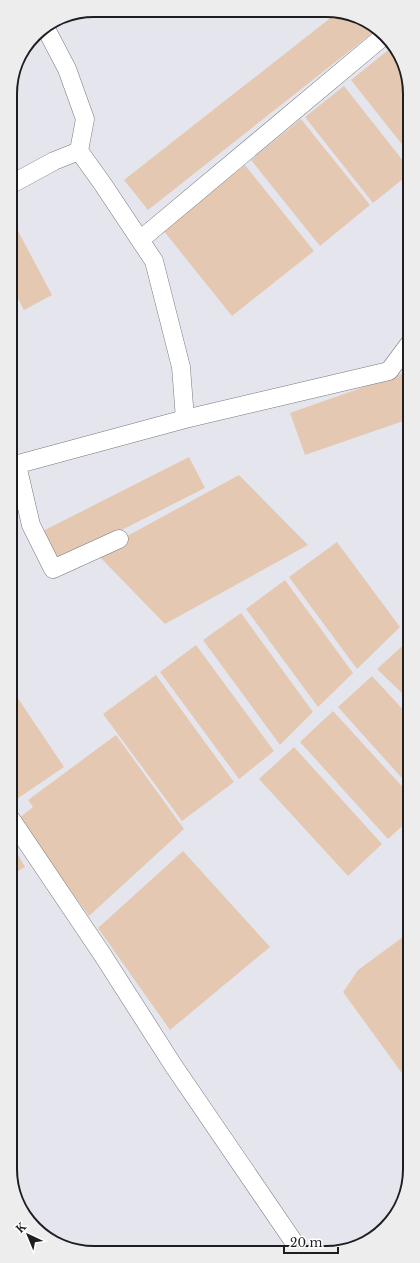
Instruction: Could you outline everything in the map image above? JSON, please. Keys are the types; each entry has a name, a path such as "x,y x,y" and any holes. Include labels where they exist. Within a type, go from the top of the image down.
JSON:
{"street":[{"path":"48,32 67,69 85,119 79,151 154,261 181,367 185,419"},
{"path":"140,240 380,40"},
{"path":"17,181 54,161 79,151"},
{"path":"17,465 185,419 390,371 403,353"},
{"path":"17,476 31,525 52,569 119,539"},
{"path":"17,828 102,954 173,1065 297,1246"}],"building":[{"path":"332,17 341,18 355,23 373,33 148,210 124,180"},
{"path":"389,50 395,60 402,79 403,146 351,80"},
{"path":"344,86 403,161 403,179 373,203 305,117"},
{"path":"301,119 370,205 320,246 251,160"},
{"path":"245,165 314,251 232,316 163,230"},
{"path":"17,229 52,295 24,310 17,297"},
{"path":"403,373 403,421 305,455 290,413"},
{"path":"189,457 205,488 56,563 41,532"},
{"path":"239,475 308,545 165,624 96,553"},
{"path":"337,542 400,627 357,669 289,577"},
{"path":"285,580 353,673 318,707 246,609"},
{"path":"241,613 313,712 280,745 203,640"},
{"path":"196,645 274,751 239,779 160,672"},
{"path":"403,645 403,694 377,669"},
{"path":"156,675 234,782 182,821 103,714"},
{"path":"372,676 403,710 403,779 338,707"},
{"path":"17,697 64,767 17,799"},
{"path":"333,711 403,787 403,825 388,839 300,742"},
{"path":"116,735 184,829 89,916 18,819 33,807 28,800"},
{"path":"294,747 382,844 348,876 259,779"},
{"path":"183,851 270,947 170,1030 98,928"},
{"path":"17,853 25,867 17,872"},
{"path":"403,937 403,1075 343,992 358,970"}]}
